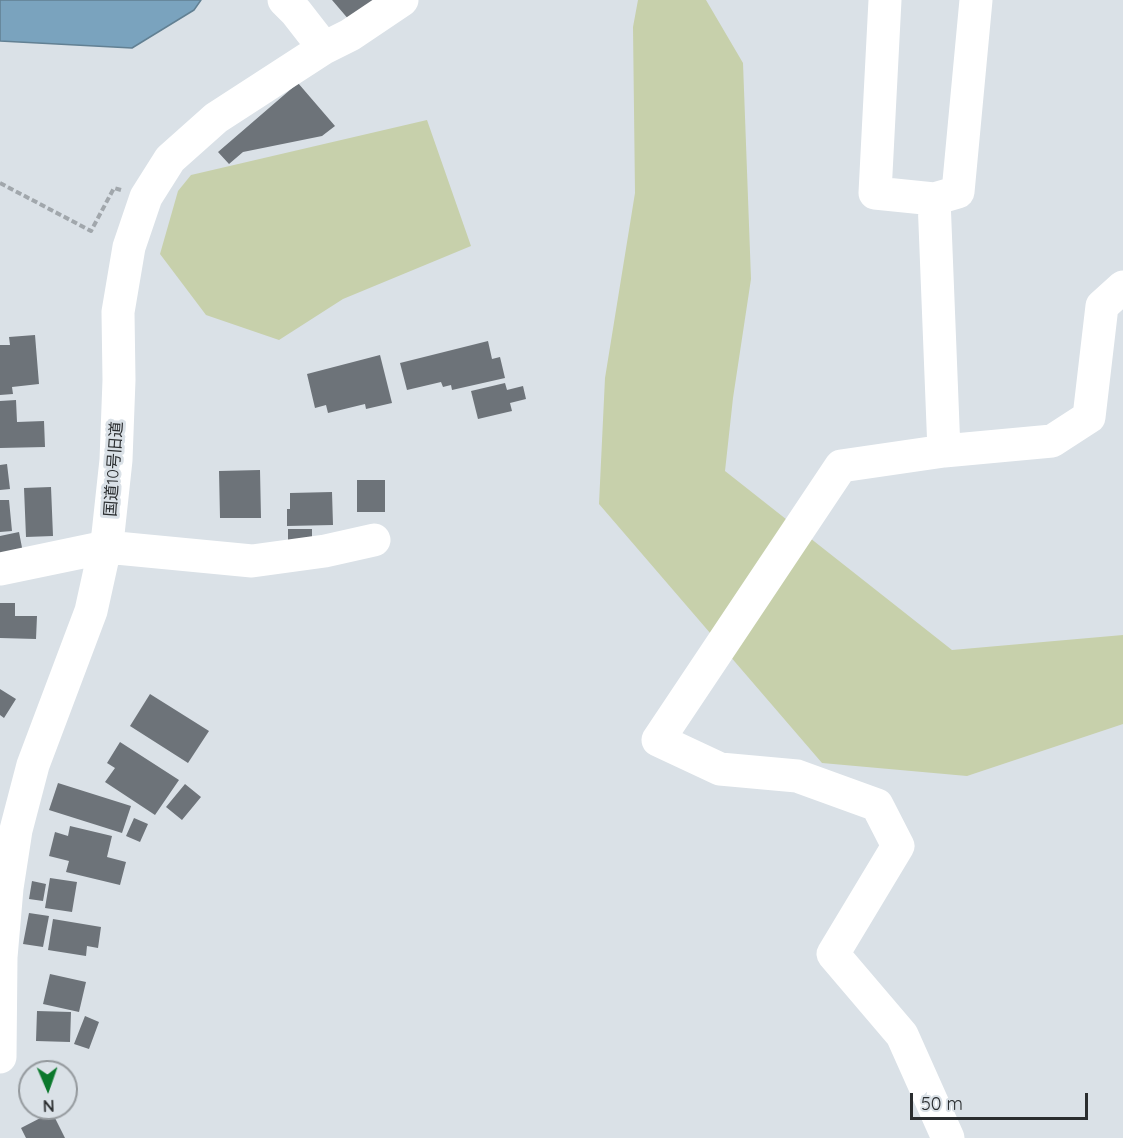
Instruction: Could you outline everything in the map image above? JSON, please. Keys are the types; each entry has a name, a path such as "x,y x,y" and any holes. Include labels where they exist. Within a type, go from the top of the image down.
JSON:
{"street":[{"path":"284,0 324,48"},
{"name":"国道10号旧道","path":"0,1057 1,957 7,888 16,830 33,765 91,611 106,547 116,459 119,380 118,312 129,247 146,197 170,159 216,118 402,0"},
{"path":"885,0 875,193 934,199 958,192 976,0"},
{"path":"934,199 944,451"},
{"path":"948,1138 902,1035 833,954 898,846 877,804 797,776 720,769 658,740 841,466 944,451 1052,441 1089,417 1102,306 1123,287"},
{"path":"0,569 106,547 252,561 325,551 374,540"}],"path":[{"path":"0,183 91,231"}],"green space":[{"path":"638,0 706,0 743,63 751,279 733,398 725,471 952,650 1123,635 1123,724 967,776 822,763 599,504 605,378 635,193 633,27"},
{"path":"427,120 471,246 343,299 279,340 206,315 160,254 178,191 191,175"}],"water":[{"path":"0,0 201,0 194,10 132,48 0,41"}],"building":[{"path":"332,0 375,0 350,21"},
{"path":"298,83 335,126 322,136 243,152 229,164 218,152"},
{"path":"35,335 39,384 12,387 13,394 0,395 0,345 10,345 9,337"},
{"path":"488,341 492,359 500,357 505,378 452,390 451,385 443,387 441,382 407,390 400,363"},
{"path":"380,355 392,403 366,409 365,404 328,413 326,405 315,408 307,374"},
{"path":"505,383 507,390 523,386 526,399 510,403 512,411 478,419 471,391"},
{"path":"16,400 17,422 44,421 45,447 0,448 0,401"},
{"path":"7,464 10,489 0,490 0,465"},
{"path":"260,470 261,518 220,518 219,471"},
{"path":"357,480 385,480 385,512 357,512"},
{"path":"51,487 53,536 26,537 24,488"},
{"path":"332,492 333,525 287,526 290,493"},
{"path":"0,500 9,500 12,531 0,532"},
{"path":"288,529 312,529 312,547 288,548"},
{"path":"19,532 24,558 0,562 0,536"},
{"path":"0,603 15,603 15,616 37,616 36,639 0,638"},
{"path":"0,689 16,699 4,718 0,715"},
{"path":"150,694 209,731 188,763 130,726"},
{"path":"120,742 179,780 155,815 105,782 115,768 107,763"},
{"path":"58,783 131,806 122,833 49,810"},
{"path":"185,784 201,797 182,820 166,807"},
{"path":"134,818 148,824 140,842 126,836"},
{"path":"70,826 112,836 107,857 126,862 120,885 66,872 69,861 49,856 55,832 68,836"},
{"path":"50,878 77,882 72,912 45,908"},
{"path":"32,881 46,884 43,901 29,899"},
{"path":"29,913 49,916 43,947 23,944"},
{"path":"53,919 101,927 98,948 87,946 86,956 48,950"},
{"path":"50,974 86,982 79,1012 43,1004"},
{"path":"37,1011 71,1012 70,1042 36,1041"},
{"path":"85,1016 99,1022 89,1049 74,1044"},
{"path":"36,1120 56,1120 65,1138 26,1138 21,1128"}]}
